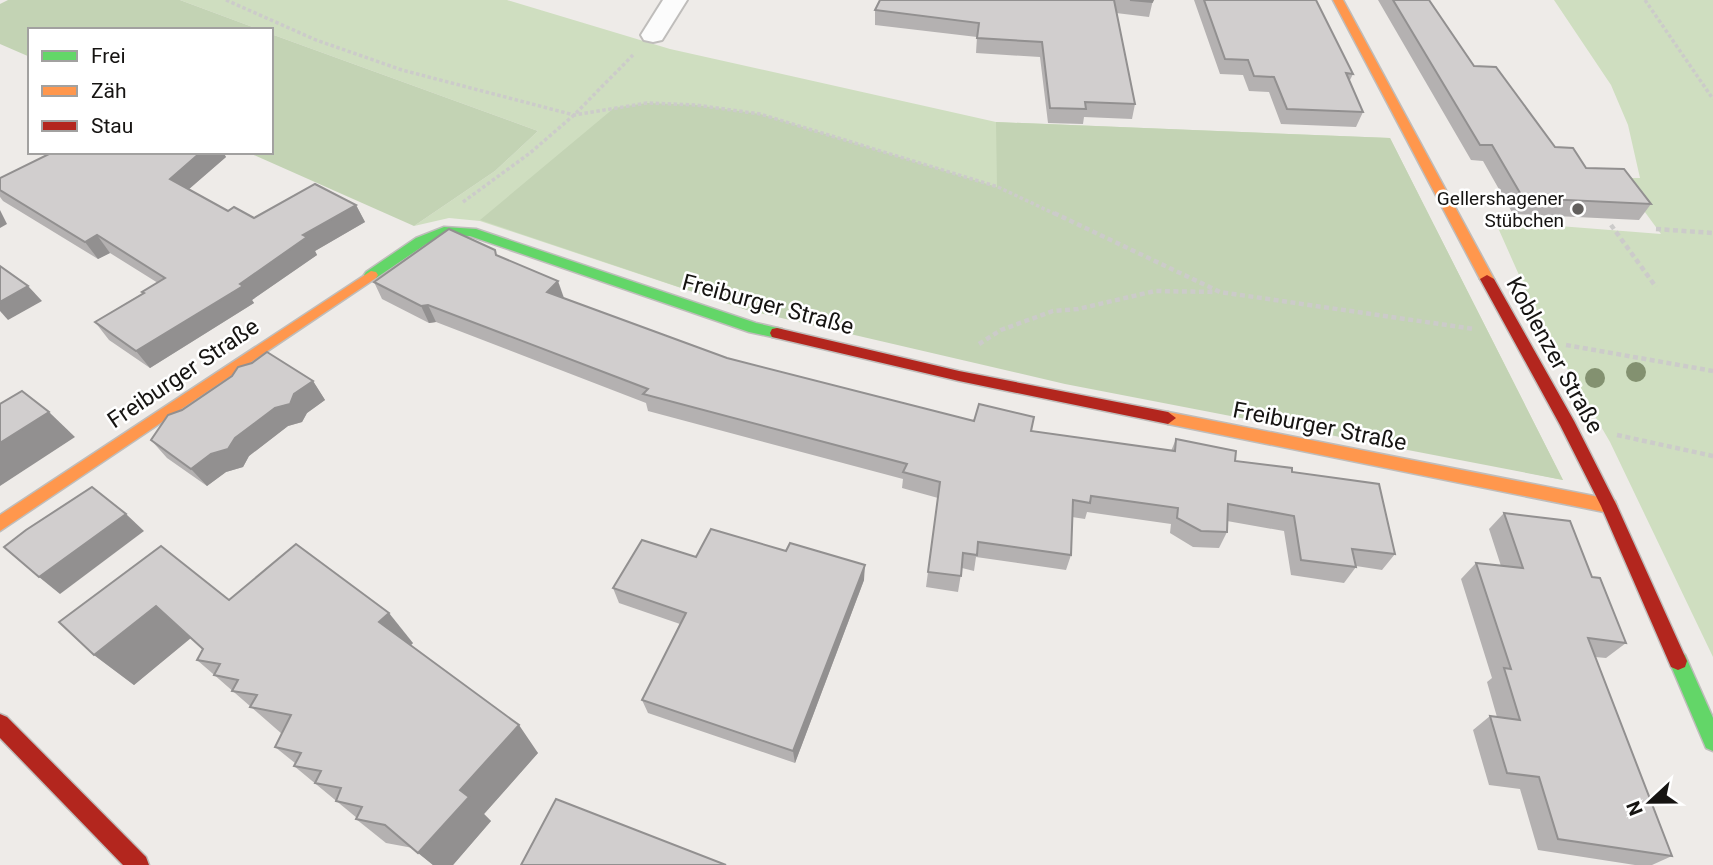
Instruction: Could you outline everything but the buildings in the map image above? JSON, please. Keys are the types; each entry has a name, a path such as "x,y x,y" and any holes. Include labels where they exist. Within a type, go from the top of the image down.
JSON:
{"street":[{"path":"653,35 675,0"},
{"name":"Koblenzer Straße","path":"1338,0 1517,336 1569,425 1609,506 1713,741"},
{"name":"Freiburger Straße","path":"0,524 421,241 444,231 471,232 733,323 960,376 1609,506"},
{"path":"0,724 138,865"}],"path":[{"path":"226,0 316,40 402,69 574,115 647,103 696,105 760,114 998,187 1220,292"},
{"path":"1645,0 1713,99"},
{"path":"444,231 453,209 530,153 574,115 653,35"},
{"path":"1611,225 1656,287"},
{"path":"1656,229 1713,233"},
{"path":"960,376 972,348 1001,330 1053,311 1078,309 1155,291 1220,292 1517,336 1713,371"},
{"path":"1569,425 1713,456"}],"green space":[{"path":"8,0 180,0 256,28 28,28 28,56 0,44 0,4"},
{"path":"180,0 507,0 670,49 996,122 1390,138 1563,480 747,310 480,221 449,218 414,226 495,171 538,131 273,35 273,28 256,28"},
{"path":"1554,0 1713,0 1713,657 1610,442 1539,320 1495,221 1661,234 1620,178 1640,178 1628,125 1611,85"},
{"path":"273,35 538,131 495,171 414,226 252,154 273,154"},
{"path":"647,103 696,105 760,114 997,187 996,122 1390,138 1563,480 1065,384 747,310 480,220 614,108"}],"traffic: fast":[{"path":"371,275 421,241 444,231 471,232 754,328 777,333"},
{"path":"1678,661 1713,741"}],"traffic: slow":[{"path":"1338,0 1487,279"},
{"path":"0,524 371,275"},
{"path":"1168,418 1609,506"}],"traffic: jam":[{"path":"1487,279 1568,425 1609,506 1678,661"},
{"path":"777,333 959,376 1168,418"},
{"path":"0,724 138,865"}],"place":[{"name":"Gellershagener Stübchen","path":"1578,209"}]}
